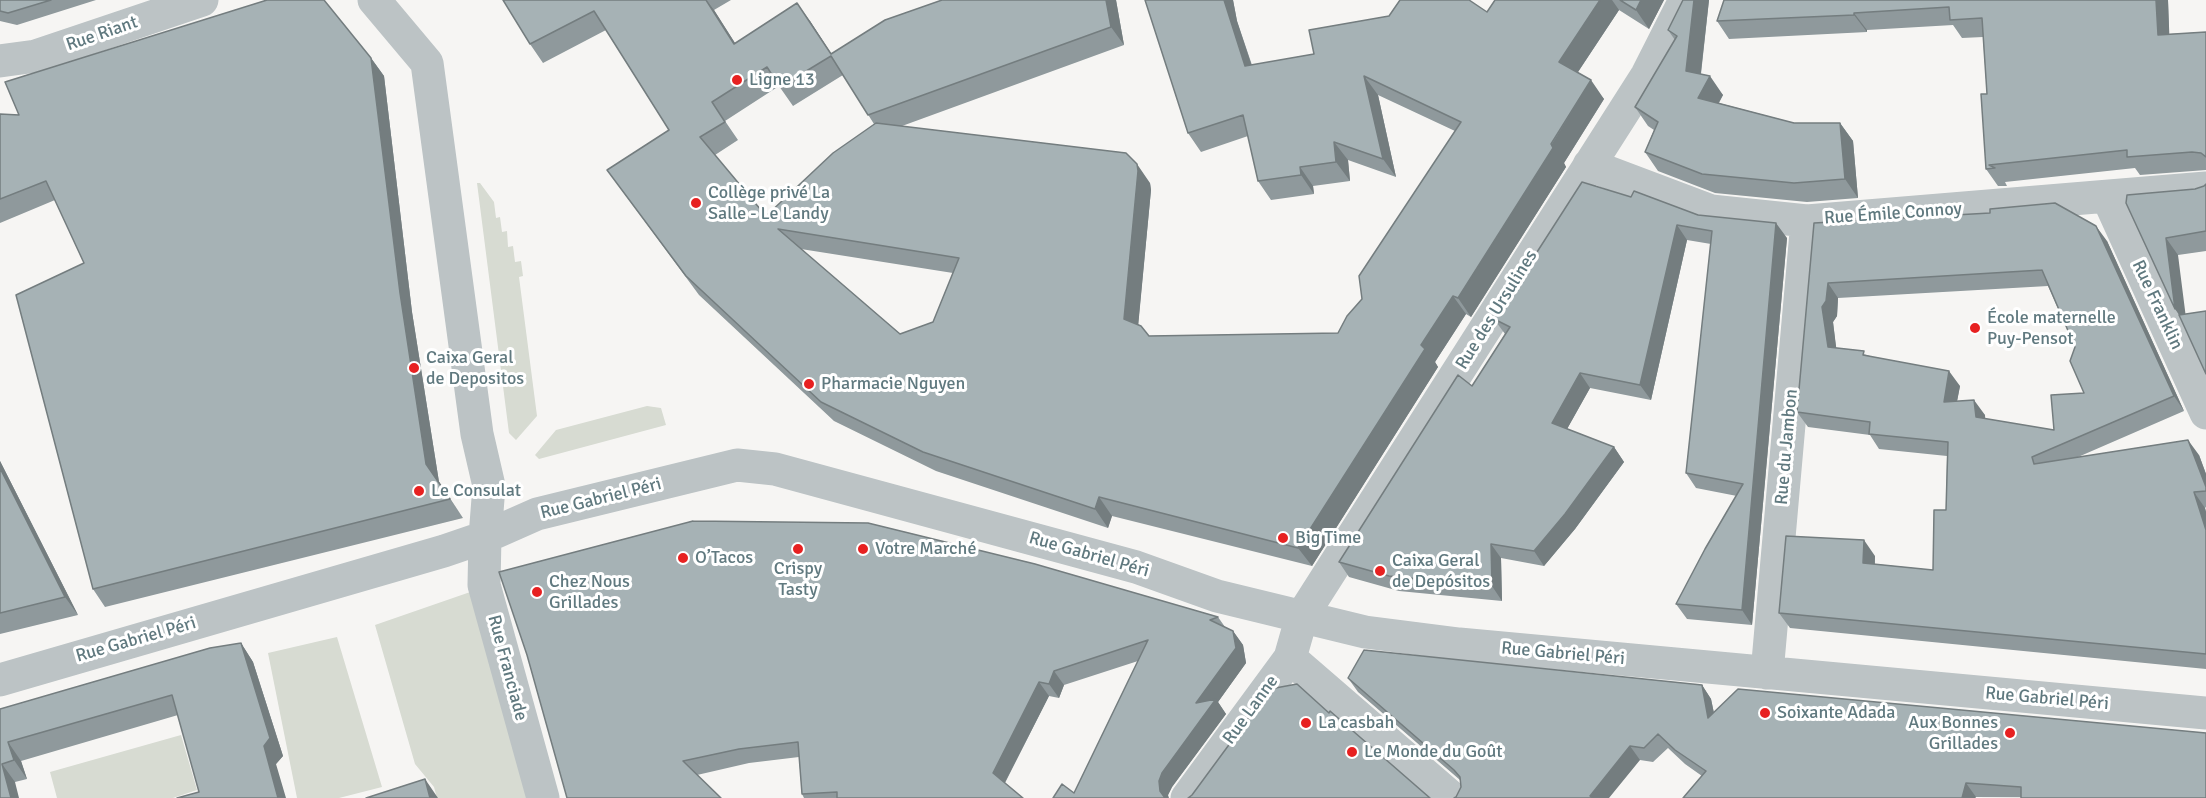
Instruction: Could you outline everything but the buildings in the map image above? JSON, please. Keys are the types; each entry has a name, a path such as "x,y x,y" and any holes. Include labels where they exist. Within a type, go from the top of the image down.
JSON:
{"street":[{"name":"Rue Riant","path":"0,61 36,56 202,0"},
{"name":"Rue Franciade","path":"374,0 427,63 477,434 489,486 484,585 543,798"},
{"name":"Rue des Ursulines","path":"1302,616 1647,75 1685,0"},
{"name":"Rue Émile Connoy","path":"1589,165 1711,212 1807,221 2108,198 2206,188"},
{"name":"Rue Franklin","path":"2108,198 2206,413"},
{"name":"Rue du Jambon","path":"1767,672 1807,221"},
{"name":"Rue Gabriel Péri","path":"0,680 444,551 485,537 537,514 736,465 775,469 1136,567 1217,596 1365,632 1417,640 2206,713"},
{"name":"Rue Lanne","path":"1187,798 1290,658 1302,616"},
{"path":"1290,658 1452,798"}],"shaded area":[{"path":"477,183 480,183 494,202 496,218 500,217 502,232 507,231 508,247 513,246 515,262 521,261 523,276 519,277 537,416 516,440 509,433"},
{"path":"647,406 661,408 666,425 539,459 535,455 556,430"},
{"path":"476,590 535,798 437,798 434,787 415,764 375,625"},
{"path":"337,637 382,787 339,798 297,798 268,653"},
{"path":"181,735 197,790 173,798 57,798 50,772"}],"place":[{"name":"Ligne 13","path":"737,80"},
{"name":"Collège privé La Salle - Le Landy","path":"696,203"},
{"name":"École maternelle Puy-Pensot","path":"1975,328"},
{"name":"Caixa Geral de Depositos","path":"414,368"},
{"name":"Pharmacie Nguyen","path":"809,384"},
{"name":"Le Consulat","path":"419,491"},
{"name":"Big Time","path":"1283,538"},
{"name":"Crispy Tasty","path":"798,549"},
{"name":"Votre Marché","path":"863,549"},
{"name":"O’Tacos","path":"683,558"},
{"name":"Caixa Geral de Depósitos","path":"1380,571"},
{"name":"Chez Nous Grillades","path":"537,592"},
{"name":"Soixante Adada","path":"1765,713"},
{"name":"La casbah","path":"1306,723"},
{"name":"Aux Bonnes Grillades","path":"2010,733"},
{"name":"Le Monde du Goût","path":"1352,752"}]}
